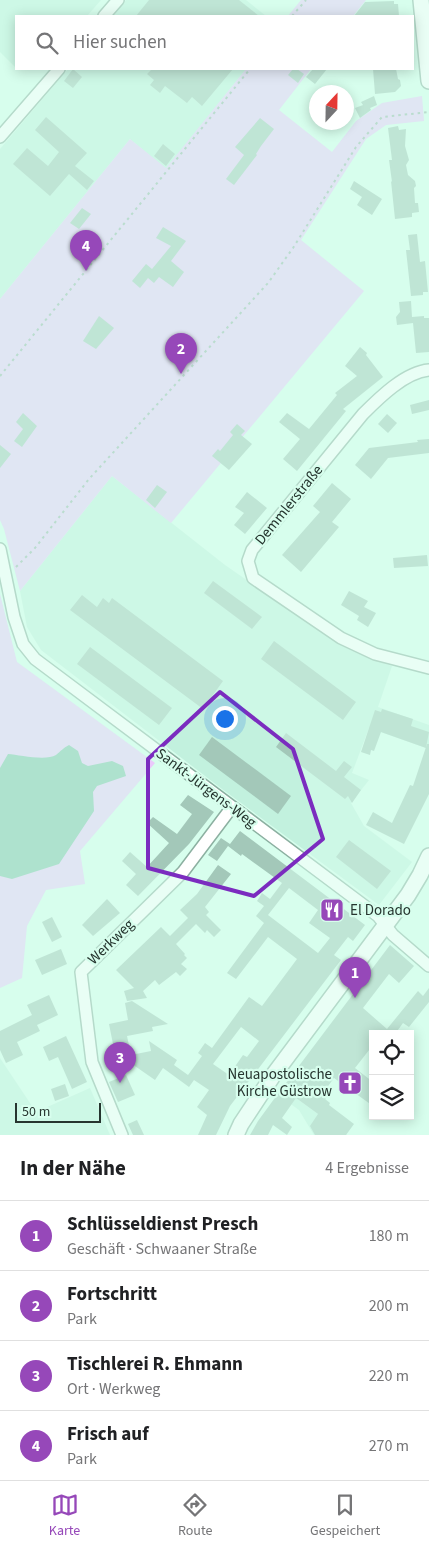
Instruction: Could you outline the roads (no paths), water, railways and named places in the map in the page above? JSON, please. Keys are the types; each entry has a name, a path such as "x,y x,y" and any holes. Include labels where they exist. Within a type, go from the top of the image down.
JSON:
{"main road":[{"path":"421,0 429,81"},
{"path":"236,1135 241,1124 272,1077 408,895 429,856"}],"street":[{"path":"105,15 118,0"},
{"path":"0,137 58,70"},
{"name":"Demmlerstraße","path":"429,370 421,370 400,382 376,400 252,550 248,561 253,578 341,638 375,654 429,668"},
{"name":"Sankt-Jürgens-Weg","path":"0,549 14,617 23,644 35,659 378,916 393,935 429,966"},
{"name":"Werkweg","path":"122,1135 92,1062 81,972 183,872 232,808"}],"place":[{"name":"Frisch auf","path":"86,271"},
{"name":"Fortschritt","path":"181,374"},
{"name":"El Dorado","path":"332,910"},
{"name":"Schlüsseldienst Presch","path":"355,998"},
{"name":"Tischlerei R. Ehmann","path":"120,1083"},
{"name":"Neuapostolische Kirche Güstrow","path":"350,1083"}]}
